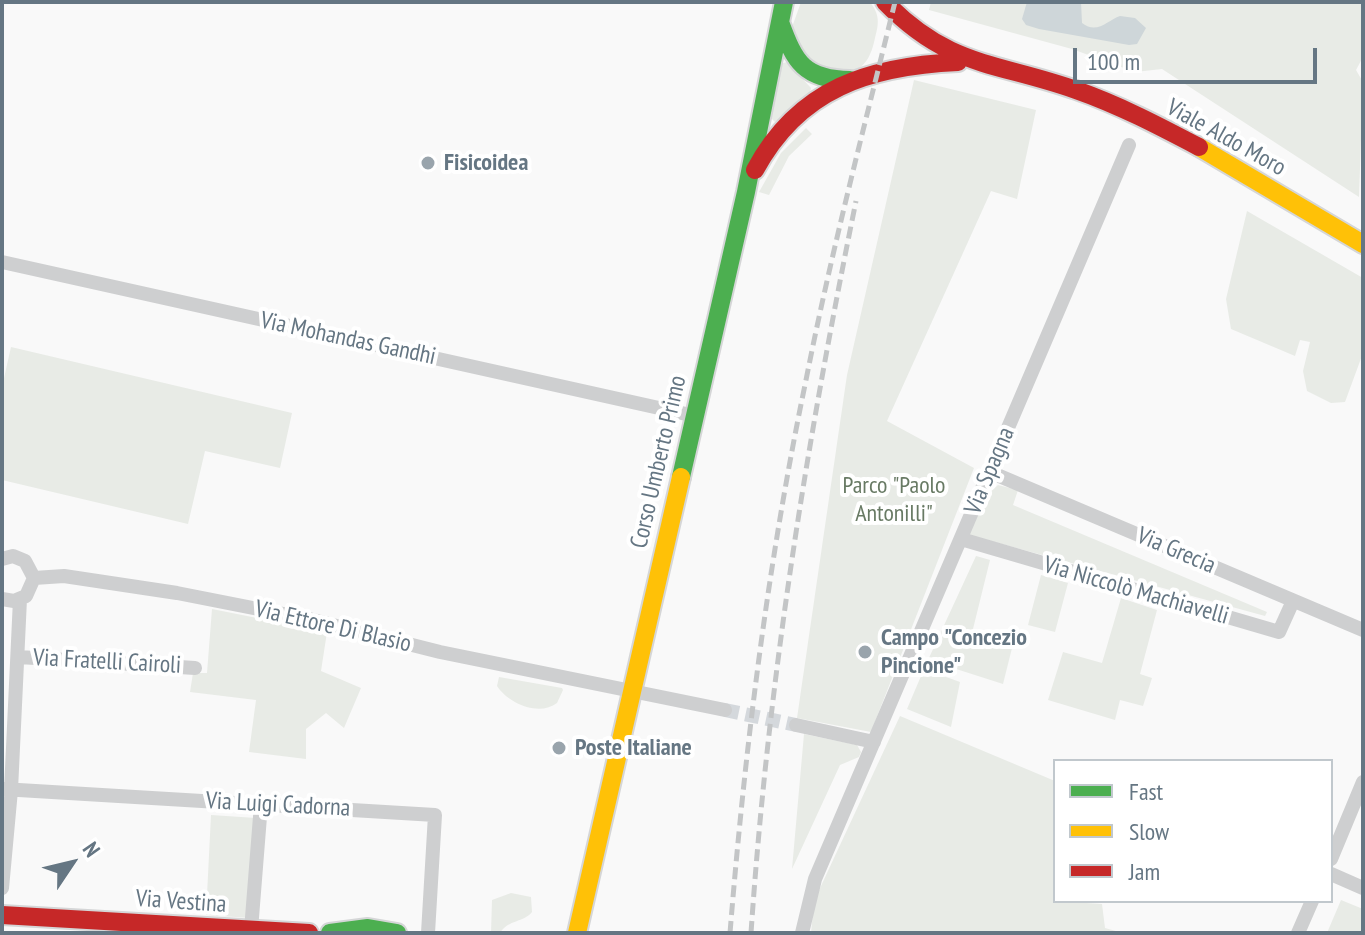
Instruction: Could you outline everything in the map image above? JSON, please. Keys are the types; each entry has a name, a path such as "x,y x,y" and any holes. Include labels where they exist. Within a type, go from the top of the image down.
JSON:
{"main road":[{"name":"Corso Umberto Primo","path":"577,933 746,192 784,2"},
{"name":"Viale Aldo Moro","path":"885,2 922,39 966,62 1059,85 1140,117 1207,152 1363,244"},
{"name":"Viale Aldo Moro","path":"780,22 789,49 807,72 822,79 850,80 899,67 966,62"},
{"name":"Viale Aldo Moro","path":"746,192 763,152 782,128 850,80"},
{"name":"Via Vestina","path":"2,915 181,929 309,933"},
{"path":"330,933 368,928 397,933"}],"street":[{"name":"Via Spagna","path":"802,933 815,879 1129,145"},
{"name":"Via Mohandas Gandhi","path":"2,262 695,416"},
{"name":"Via Grecia","path":"990,472 1363,630"},
{"name":"Via Niccolò Machiavelli","path":"961,539 1279,632 1293,601"},
{"path":"2,559 13,556 25,561 34,578 30,591 20,599 2,599"},
{"name":"Via Ettore Di Blasio","path":"34,578 64,576 177,593 725,710"},
{"path":"2,888 19,657 20,599"},
{"name":"Via Fratelli Cairoli","path":"19,657 195,668"},
{"path":"796,725 874,742"},
{"path":"1333,854 1363,782"},
{"name":"Via Luigi Cadorna","path":"7,790 435,815 428,933"},
{"path":"251,930 261,804"},
{"path":"1333,875 1363,888"},
{"path":"1298,933 1311,903"}],"green space":[{"path":"801,2 870,2 876,11 878,23 866,62 859,68 842,72 807,63 791,30"},
{"path":"931,2 1363,2 1363,57 1356,70 1363,82 1359,197 1162,69 1135,72 1072,49 929,10"},
{"path":"787,62 811,88 809,97 775,122 769,116 780,64"},
{"name":"Parco \"Paolo Antonilli\"","path":"914,80 1036,110 1017,199 991,191 887,421 974,468 871,732 797,718 847,375"},
{"path":"806,128 812,134 789,156 769,195 759,192 781,153"},
{"path":"1247,211 1363,278 1363,353 1345,402 1331,403 1307,391 1303,371 1310,342 1300,340 1295,356 1231,329 1226,299"},
{"path":"11,347 292,413 280,468 205,451 188,524 2,480 2,387"},
{"path":"998,485 1018,490 1013,505 1267,612 1265,616 969,535 986,496"},
{"path":"976,556 990,560 973,629 1014,640 1003,684 928,660"},
{"path":"1041,575 1068,583 1055,632 1028,625"},
{"path":"1121,598 1157,610 1140,674 1152,678 1143,706 1120,700 1115,720 1048,700 1063,652 1102,663"},
{"path":"212,609 327,632 321,671 361,688 344,728 326,713 306,729 306,759 249,752 256,700 190,692 193,673 207,673"},
{"path":"924,669 960,682 951,727 907,709"},
{"path":"499,677 563,690 557,703 542,709 533,708 508,698 497,686"},
{"path":"900,716 1053,780 1053,903 1102,904 1105,928 1123,933 811,933 814,901"},
{"path":"804,734 857,745 861,752 859,757 840,765 792,869"},
{"path":"211,815 256,818 250,918 206,915"},
{"path":"511,893 531,897 532,912 500,933 491,933 492,900"},
{"path":"1341,900 1363,909 1363,933 1327,933"}],"shaded area":[{"path":"1027,2 1081,2 1082,23 1087,26 1102,26 1120,16 1135,18 1146,28 1137,44 1129,45 1039,29 1026,25 1022,19"}],"tunnel":[{"path":"725,710 796,725"}],"railway":[{"path":"730,933 751,725 769,586 792,448 826,285 895,2"},
{"path":"751,933 758,840 791,565 856,201"}],"traffic: fast":[{"path":"681,477 746,192 784,2"},
{"path":"780,22 803,66 822,76 850,80"},
{"path":"330,933 368,928 397,933"}],"traffic: slow":[{"path":"1199,147 1363,244"},
{"path":"577,933 681,477"}],"traffic: jam":[{"path":"885,2 908,24 953,51 1092,96 1199,147"},
{"path":"755,170 793,119 815,101 840,87 895,69 958,62"},
{"path":"2,915 309,933"}],"place":[{"name":"Fisicoidea","path":"428,163"},
{"name":"Campo \"Concezio Pincione\"","path":"865,652"},
{"name":"Poste Italiane","path":"559,748"}]}
